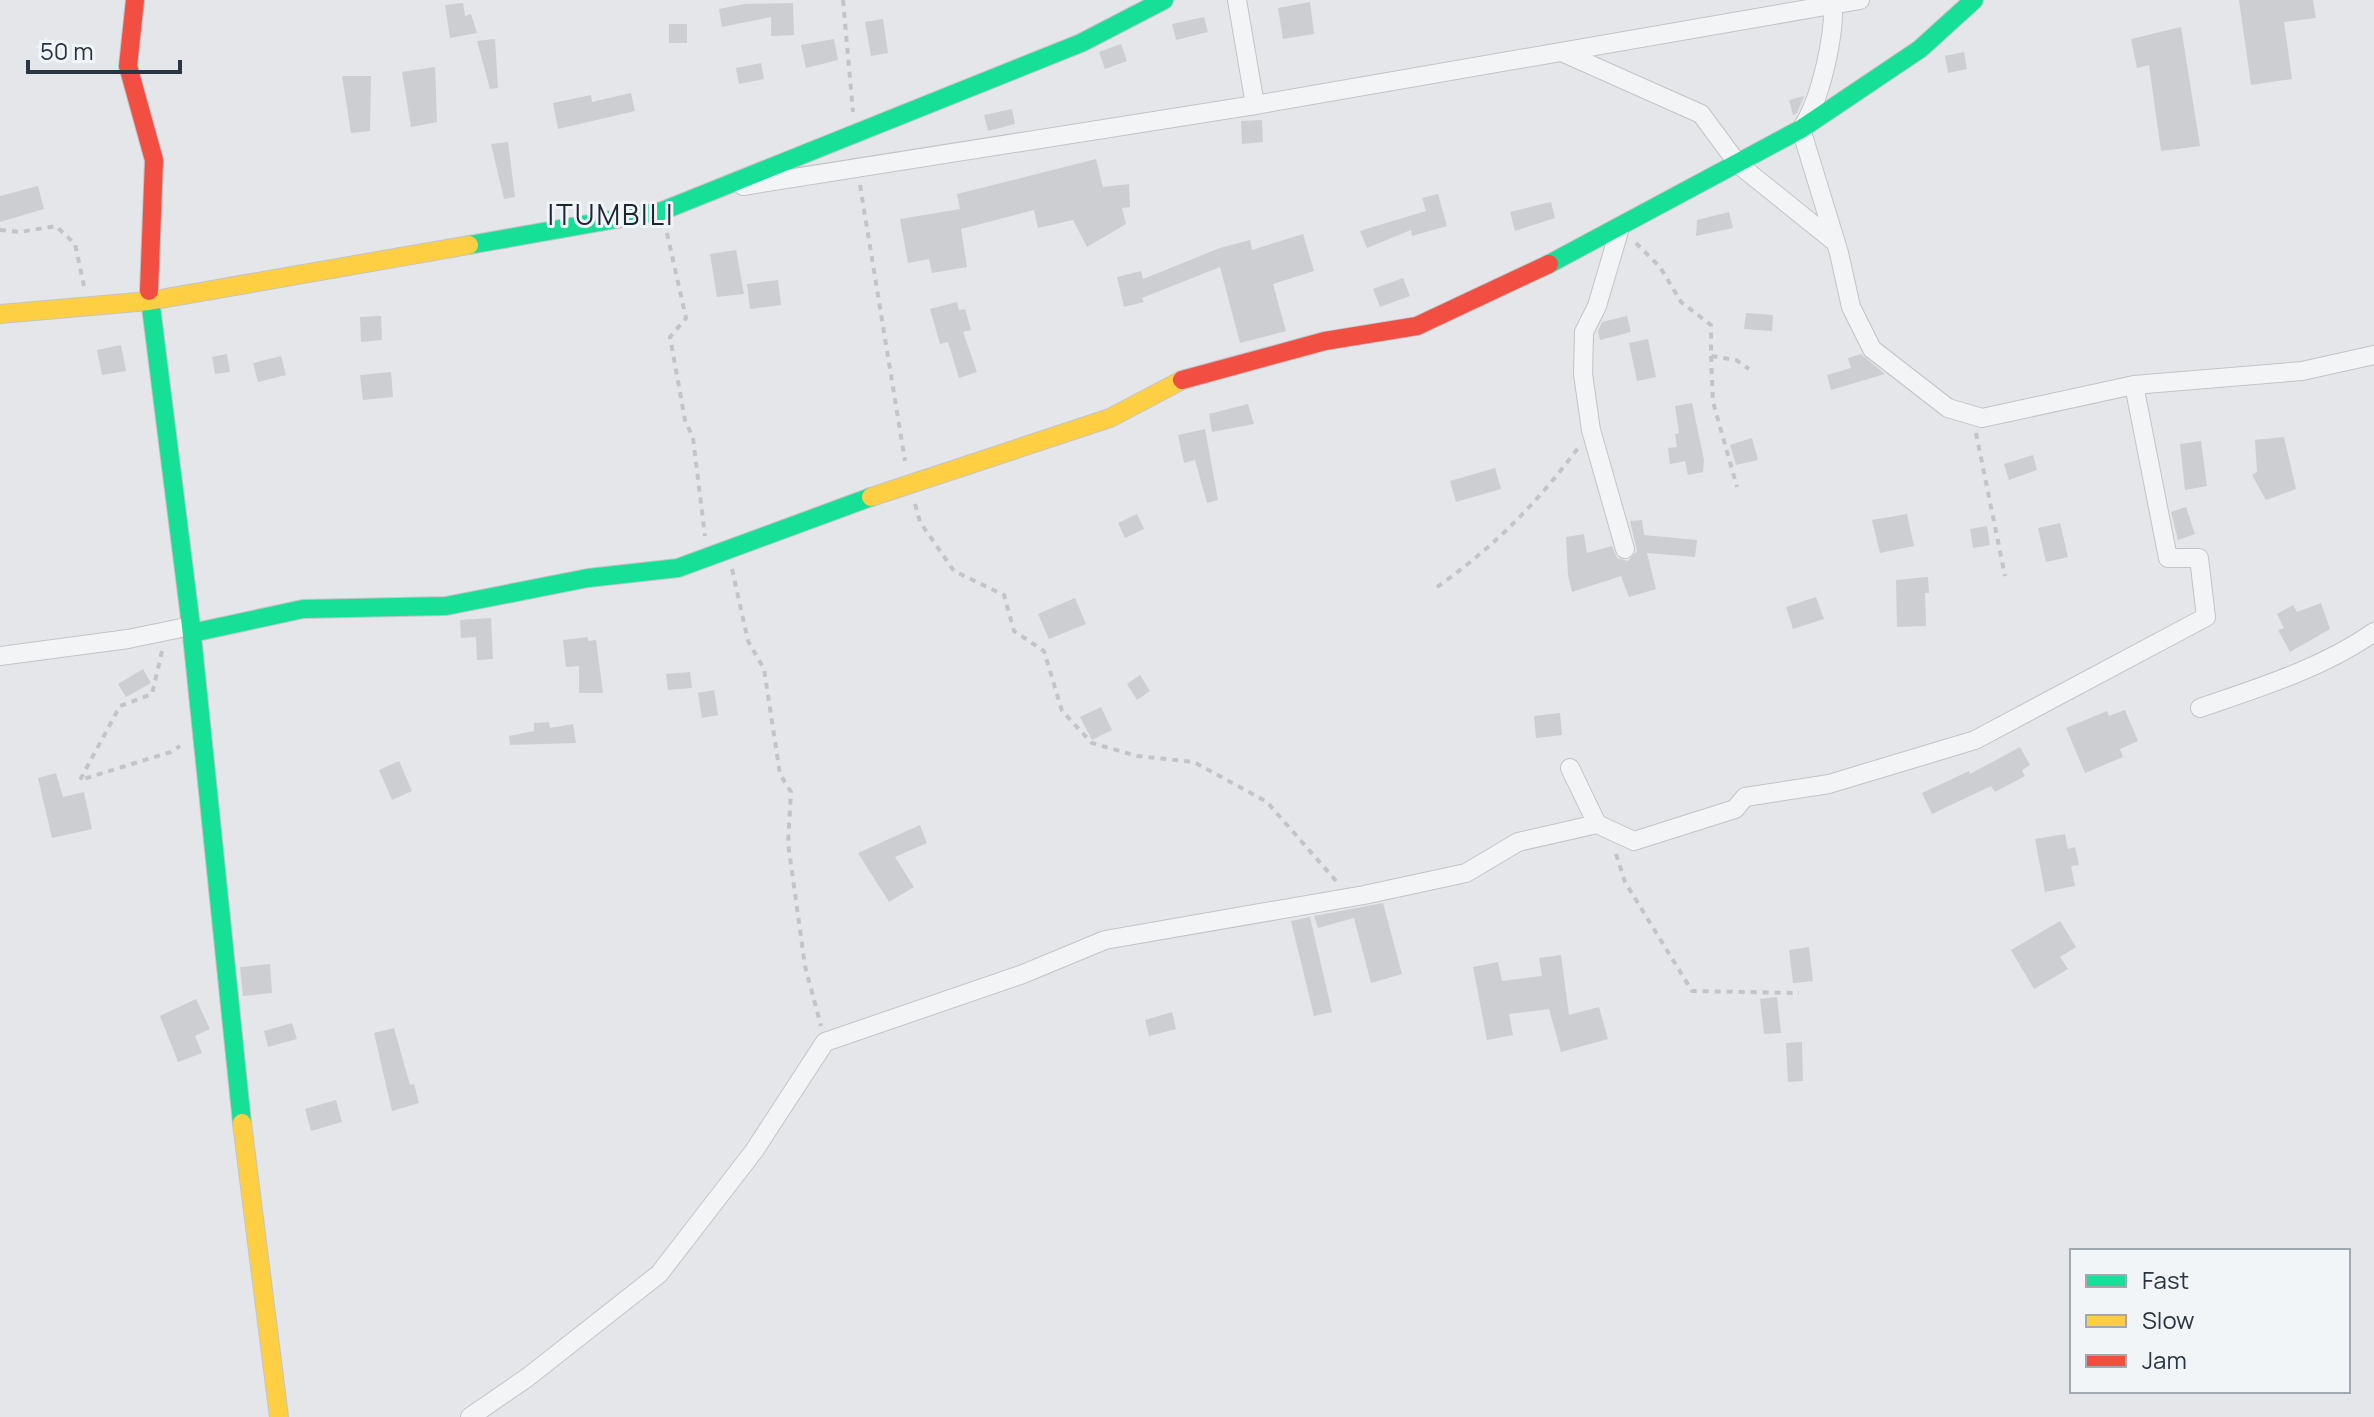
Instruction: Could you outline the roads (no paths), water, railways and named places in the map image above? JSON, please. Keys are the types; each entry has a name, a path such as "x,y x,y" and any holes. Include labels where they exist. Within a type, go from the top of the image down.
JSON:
{"street":[{"path":"135,0 128,66 154,160 149,301 192,629 228,1007 279,1417"},
{"path":"0,314 149,301 662,211 722,189 854,131 1081,43 1164,0"},
{"path":"1237,0 1255,105"},
{"path":"722,189 858,171 1562,52 1833,2 1860,0"},
{"path":"0,656 192,629 303,609 446,606 588,578 678,568 908,483 1110,418 1171,383 1325,341 1417,326 1535,272 1801,129 1920,49 1974,0"},
{"path":"1801,129 1811,115 1823,75 1833,2"},
{"path":"1562,52 1701,114 1738,164 1835,242"},
{"path":"1801,129 1851,307 1872,349 1948,408 1973,415 2015,413 2134,385 2302,371 2374,355"},
{"path":"854,131 858,171"},
{"path":"1620,228 1597,306 1584,332 1583,374 1591,430 1625,549"},
{"path":"470,1417 528,1377 659,1274 754,1151 825,1042 1023,974 1105,940 1351,897 1466,873 1518,842 1602,826 1634,841 1735,809 1745,797 1829,784 1975,740 2206,617 2199,558 2168,558 2134,385"},
{"path":"2200,708 2271,682 2356,645 2374,632"},
{"path":"1570,768 1602,826"}],"district":[{"name":"ITUMBILI","path":"611,215"}]}
